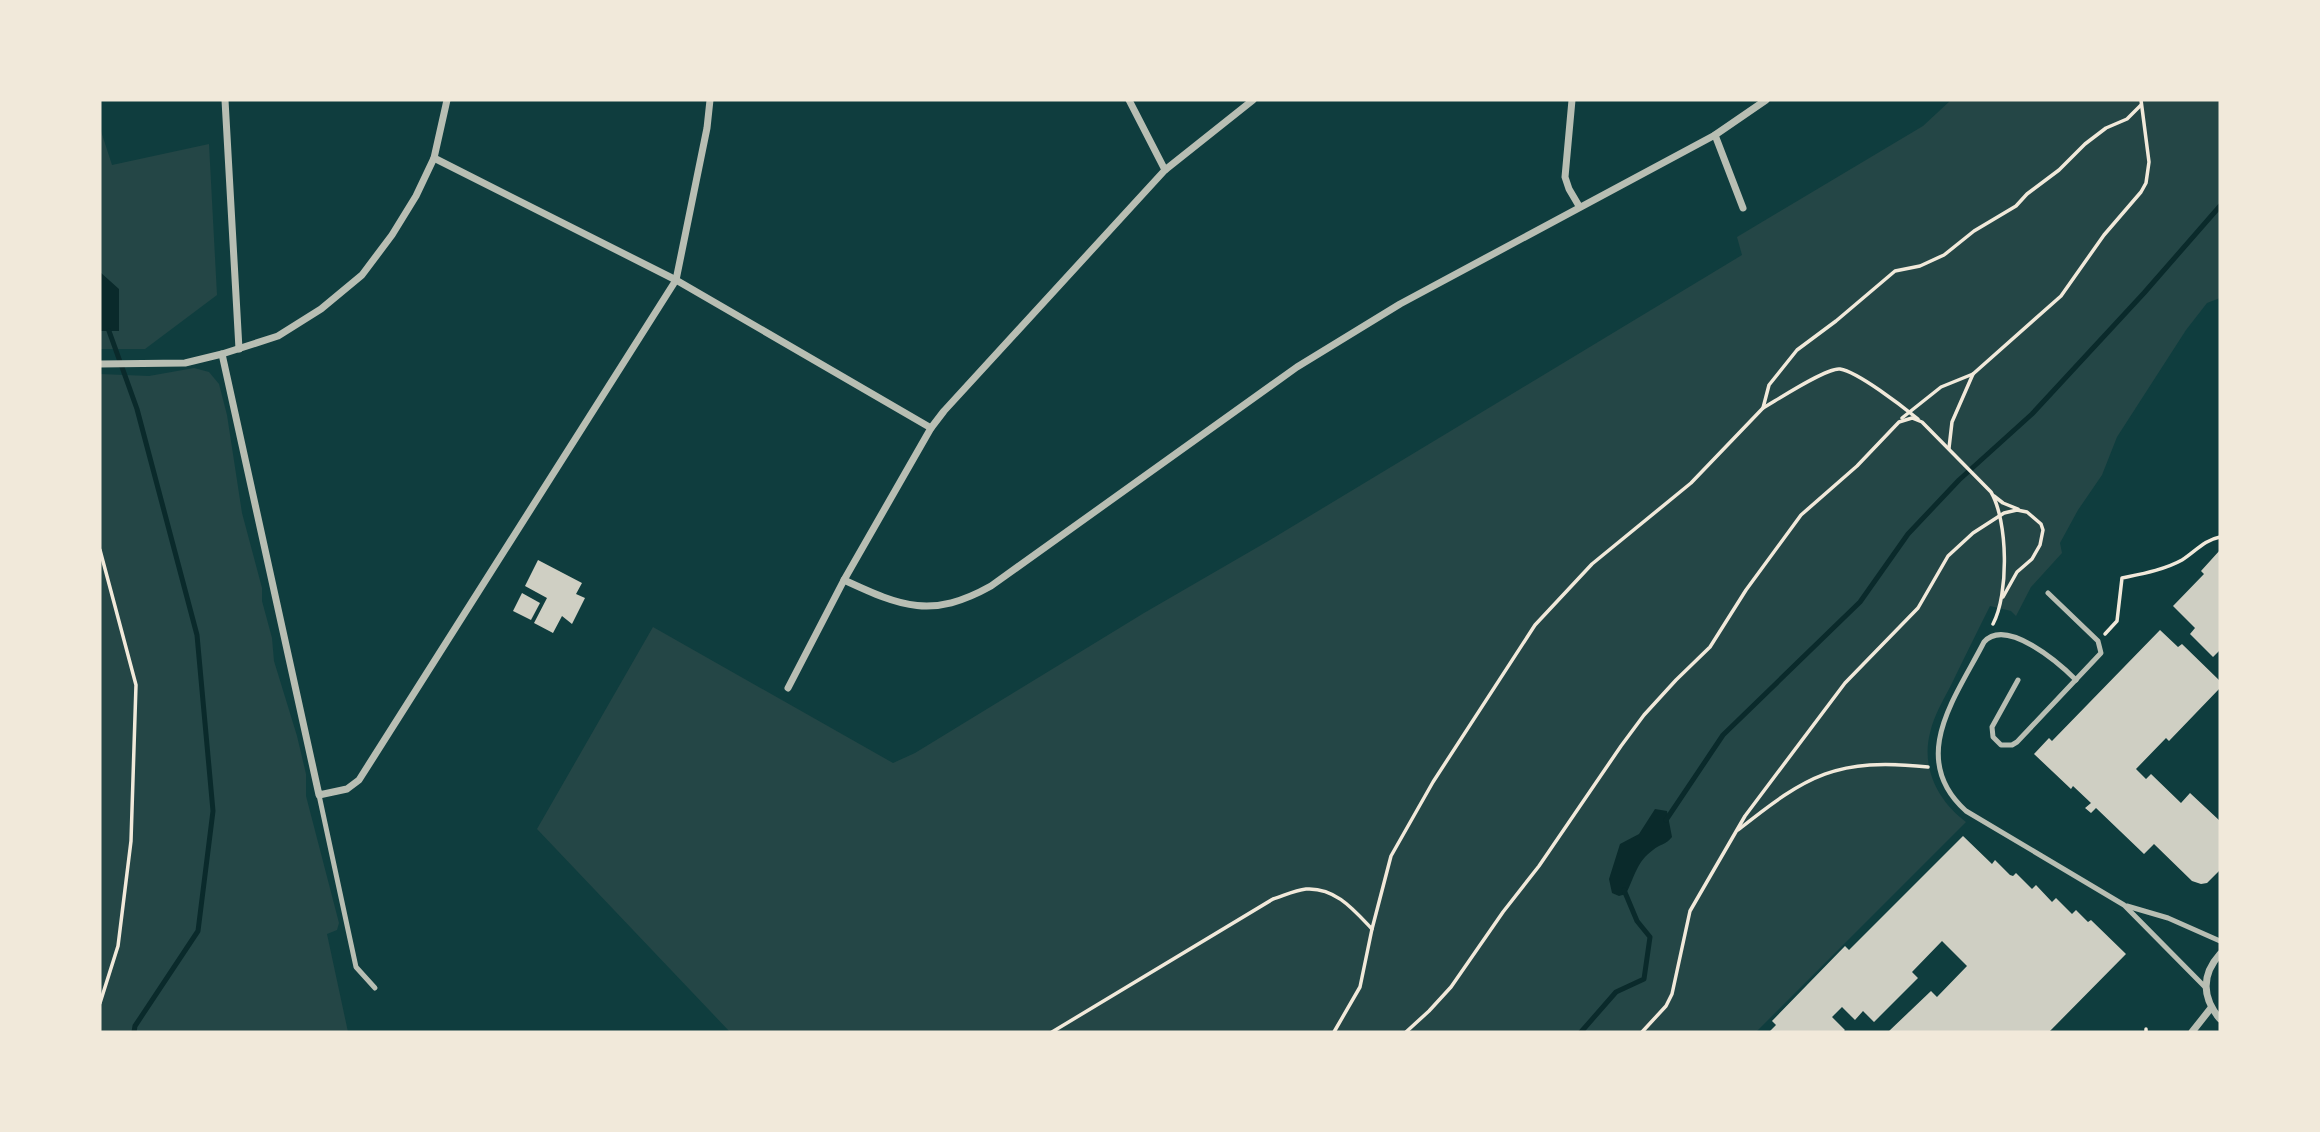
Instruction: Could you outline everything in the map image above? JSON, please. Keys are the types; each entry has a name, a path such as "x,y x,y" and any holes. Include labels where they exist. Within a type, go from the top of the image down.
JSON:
{"street":[{"path":"225,100 239,349"},
{"path":"100,364 185,363 222,354 278,336 320,309 362,275 392,235 416,196 434,158 447,100"},
{"path":"222,354 319,795 347,789 359,780 676,279 707,128 710,100"},
{"path":"1129,100 1165,170"},
{"path":"788,688 844,580 931,428 959,392 1165,170 1253,100"},
{"path":"1572,100 1565,177 1579,206"},
{"path":"844,580 879,597 907,605 949,605 972,596 991,586 1297,367 1400,304 1715,135 1766,100"},
{"path":"1715,135 1743,208"},
{"path":"434,158 676,279 931,428"},
{"path":"2220,954 2207,974 2205,987 2211,1008 2220,1019"},
{"path":"2192,1032 2211,1008"}],"lane":[{"path":"2018,680 1992,727 1993,737 2001,745 2017,742 2099,656 2102,648 2048,593"},
{"path":"2077,680 2057,661 2011,635 1994,634 1984,642 1945,717 1937,750 1938,768 1948,791 1966,811 2124,905 2168,918 2220,941"},
{"path":"319,795 356,967 375,988"},
{"path":"2124,905 2205,987"}],"path":[{"path":"1406,1032 1429,1012 1451,986 1644,715 1710,647 1745,590 1801,515 1857,466 1909,412 1941,387 1973,374 2061,296 2104,235 2146,183 2148,142 2141,102"},
{"path":"1763,408 1769,385 1797,350 1895,271 1920,266 1944,254 1974,231 2016,206 2085,144 2106,128 2127,119 2141,102"},
{"path":"1334,1032 1360,987 1391,856 1433,782 1535,625 1592,564 1691,484 1763,408 1827,372 1839,369 1859,377 1922,422 2003,503 2027,512 2041,524 2043,530 2040,545 2032,559 2010,582 1984,642"},
{"path":"1952,453 1949,444 1952,422 1973,374"},
{"path":"1893,427 1905,418 1922,422"},
{"path":"1992,494 2000,515 2002,600"},
{"path":"1642,1032 1666,1006 1672,994 1690,911 1736,831 1845,683 1918,608 1948,556 1973,533 2000,515 2011,510 2027,512"},
{"path":"2098,641 2118,621 2122,578 2180,561 2206,542 2220,537"},
{"path":"100,550 136,685 131,841 118,946 100,1003"},
{"path":"1736,831 1799,785 1823,774 1849,766 1876,764 1938,768"},
{"path":"1052,1032 1273,899 1306,889 1330,892 1354,909 1372,929"}],"shaded area":[{"path":"1951,100 2220,100 2220,298 2207,303 2186,330 2117,437 2102,475 2060,543 2062,553 2031,587 2016,616 2011,611 1990,606 1940,705 1928,746 1930,771 1947,804 1966,822 1756,1032 730,1032 537,829 653,627 893,763 915,753 1742,255 1737,237 1923,126"},
{"path":"100,128 112,165 209,144 217,295 145,349 100,349"},
{"path":"100,272 119,289 119,331 100,331"},
{"path":"194,368 209,372 219,384 227,415 242,513 262,588 262,601 272,638 274,661 297,736 306,774 306,796 339,923 337,930 327,934 348,1032 100,1032 100,374 149,376"},
{"path":"1655,809 1667,811 1672,837 1643,859 1626,894 1619,896 1612,893 1609,879 1620,844 1639,834"}],"building":[{"path":"2220,550 2220,650 2213,657 2190,634 2195,628 2173,606 2204,574 2201,571"},
{"path":"538,560 582,583 576,594 585,598 572,624 562,616 553,633 534,623 547,598 525,586"},
{"path":"522,593 540,603 531,620 513,611"},
{"path":"2160,630 2178,647 2182,644 2220,681 2220,688 2169,741 2166,738 2136,769 2146,779 2151,774 2181,803 2190,793 2220,821 2220,870 2207,883 2192,881 2154,844 2144,854 2096,808 2091,813 2085,808 2091,803 2073,786 2071,789 2034,754 2049,738 2052,741"},
{"path":"1963,836 1992,864 1995,860 2010,875 2016,873 2032,889 2036,885 2052,902 2056,898 2072,914 2076,910 2088,922 2091,920 2126,954 2049,1032 1888,1032 1931,991 1937,997 1967,966 1942,941 1912,972 1918,978 1874,1022 1863,1011 1855,1020 1842,1007 1832,1017 1845,1030 1843,1032 1769,1032 1776,1025 1772,1021 1845,946 1849,950"}],"waterway":[{"path":"1666,820 1723,735 1860,602 1908,534 1959,480 2032,414 2220,206"},
{"path":"109,331 137,409 197,635 213,811 198,931 135,1026 134,1032"},
{"path":"1581,1032 1616,992 1644,979 1650,937 1637,921 1624,890"}]}
